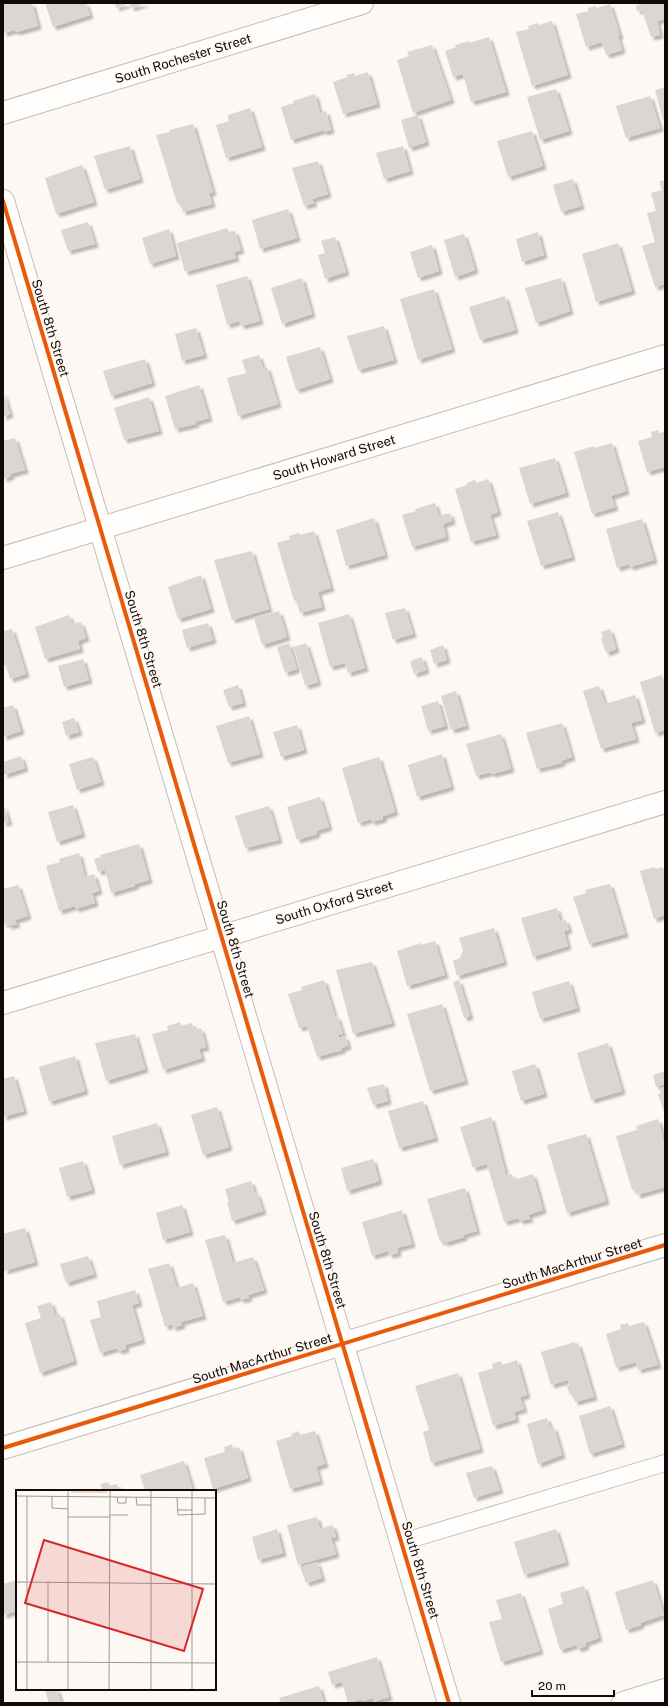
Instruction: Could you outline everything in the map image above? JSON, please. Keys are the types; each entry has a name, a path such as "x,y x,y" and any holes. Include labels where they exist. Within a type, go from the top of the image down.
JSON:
{"street":[{"name":"South Rochester Street","path":"3,113 362,3"},
{"name":"South 8th Street","path":"3,201 450,1703"},
{"name":"South Howard Street","path":"3,558 665,356"},
{"name":"South Oxford Street","path":"3,1003 665,802"},
{"name":"South MacArthur Street","path":"3,1448 665,1245"},
{"path":"623,1703 665,1690"}],"lane":[{"path":"402,1542 665,1463"}],"building":[{"path":"3,3 32,3 38,26 16,32 15,30 3,33"},
{"path":"45,3 86,3 90,15 53,27"},
{"path":"115,3 130,3 116,8"},
{"path":"130,3 146,3 131,8"},
{"path":"640,3 665,3 665,19 657,21 660,35 651,37 642,10 637,11 636,6"},
{"path":"610,4 620,36 618,36 622,50 606,55 602,42 586,47 576,14 589,11 588,8 596,6 597,8"},
{"path":"552,21 568,75 532,86 516,32 529,29 528,26 538,23 539,25"},
{"path":"489,37 506,92 471,102 463,74 453,77 445,51 456,47 455,45 469,41 469,43"},
{"path":"432,45 451,100 413,113 397,60 409,56 407,52"},
{"path":"368,72 377,104 343,114 333,82 347,77 346,75 354,73 355,76"},
{"path":"665,87 665,119 663,120 655,90"},
{"path":"556,89 569,131 540,140 527,97"},
{"path":"315,94 320,113 326,111 331,130 324,132 324,130 291,140 281,107 294,103 293,101"},
{"path":"650,96 660,128 626,138 616,106"},
{"path":"250,108 262,147 226,158 216,125 229,121 228,115"},
{"path":"418,115 426,142 409,148 401,120"},
{"path":"193,124 213,192 209,193 212,204 183,212 180,203 177,203 156,135"},
{"path":"532,131 543,166 508,177 497,141"},
{"path":"130,146 140,179 105,190 94,156"},
{"path":"403,146 410,171 384,179 376,153"},
{"path":"318,161 328,194 312,199 314,203 304,206 292,168"},
{"path":"82,165 94,202 56,214 45,178"},
{"path":"573,179 581,206 561,212 553,185"},
{"path":"665,180 665,284 655,287 642,246 655,242 647,213 656,211 651,193 662,190 659,181"},
{"path":"288,209 297,238 260,249 252,220"},
{"path":"88,222 95,244 68,251 61,230"},
{"path":"227,228 229,232 235,231 241,250 234,252 236,258 185,272 177,243"},
{"path":"169,229 176,256 150,264 142,238"},
{"path":"538,232 544,255 522,262 516,239"},
{"path":"464,234 475,270 455,277 444,240"},
{"path":"335,237 346,272 325,279 318,255 325,253 321,241"},
{"path":"618,243 632,291 596,302 582,254"},
{"path":"432,245 439,271 418,278 410,252"},
{"path":"247,276 260,321 241,326 239,321 227,325 216,285"},
{"path":"302,278 312,314 282,324 271,288"},
{"path":"561,278 570,311 536,323 525,288"},
{"path":"434,289 452,349 418,360 400,299"},
{"path":"505,296 515,330 480,340 469,307"},
{"path":"384,326 394,360 358,370 347,336"},
{"path":"196,328 204,355 182,361 175,334"},
{"path":"320,347 330,379 296,390 286,357"},
{"path":"259,355 263,368 267,367 278,404 238,416 227,378 246,373 242,360"},
{"path":"145,359 152,383 111,396 103,371"},
{"path":"199,385 209,418 195,422 196,424 175,429 165,396"},
{"path":"3,391 10,414 3,417"},
{"path":"149,397 159,431 124,440 114,408"},
{"path":"658,430 659,433 665,432 665,467 647,472 638,441 652,437 651,432"},
{"path":"15,438 25,470 10,474 11,476 3,479 3,441"},
{"path":"612,443 626,491 611,496 615,507 592,514 574,452 594,446 594,448"},
{"path":"555,458 566,493 530,504 519,468"},
{"path":"488,479 498,512 490,515 496,535 471,542 455,489 467,485 467,483 475,480 476,483"},
{"path":"435,503 439,516 450,513 452,521 443,524 446,537 412,547 402,515"},
{"path":"558,512 572,557 541,566 527,521"},
{"path":"374,518 385,555 346,566 336,530"},
{"path":"642,519 654,560 630,567 629,564 617,568 606,529"},
{"path":"314,531 331,588 318,592 322,607 300,613 296,600 294,601 277,543 290,539 289,536"},
{"path":"252,551 269,609 232,620 214,560"},
{"path":"201,575 211,609 178,619 168,587"},
{"path":"405,608 413,634 393,640 385,613"},
{"path":"279,611 287,637 262,645 254,618"},
{"path":"349,614 365,668 348,673 345,663 330,667 318,623"},
{"path":"69,615 72,624 81,622 86,638 78,641 80,649 45,659 35,627"},
{"path":"208,623 213,640 187,648 182,630"},
{"path":"12,629 26,674 10,679 6,665 3,666 3,631"},
{"path":"610,629 616,649 606,653 601,638 603,638 601,632"},
{"path":"289,643 297,669 285,673 277,647"},
{"path":"306,643 318,682 305,686 294,647"},
{"path":"443,645 447,660 434,664 430,650"},
{"path":"422,657 426,670 414,674 410,661"},
{"path":"83,659 89,680 64,687 58,666"},
{"path":"662,675 665,684 665,730 655,733 640,682"},
{"path":"238,685 243,703 229,707 223,690"},
{"path":"599,686 605,704 635,695 642,720 631,723 636,739 601,749 583,691"},
{"path":"456,691 466,726 451,730 441,696"},
{"path":"438,701 445,726 428,731 421,706"},
{"path":"13,705 21,731 3,737 3,708"},
{"path":"249,716 260,754 228,763 216,726"},
{"path":"74,718 79,732 66,736 62,722"},
{"path":"562,723 572,757 561,761 562,763 537,769 526,733"},
{"path":"297,725 304,750 281,757 273,732"},
{"path":"501,734 511,769 476,776 466,744"},
{"path":"442,754 451,787 417,797 408,765"},
{"path":"21,756 25,768 4,775 3,762"},
{"path":"93,757 101,782 77,790 69,764"},
{"path":"379,757 395,812 383,816 383,819 372,822 371,819 358,823 342,768"},
{"path":"320,797 329,827 316,831 317,834 297,840 287,807"},
{"path":"3,804 9,822 3,823"},
{"path":"73,805 82,834 57,842 48,812"},
{"path":"269,806 279,840 245,848 235,816"},
{"path":"139,844 149,880 111,893 105,870 98,872 94,859 101,857 100,855"},
{"path":"79,853 85,877 94,874 99,891 92,893 95,903 75,909 75,906 59,911 46,866 60,862 59,859"},
{"path":"655,867 655,869 663,867 664,872 665,871 665,915 654,919 640,871"},
{"path":"610,884 625,934 589,944 573,897 586,893 585,890"},
{"path":"18,885 28,916 15,920 17,924 8,926 7,923 3,924 3,889"},
{"path":"557,908 560,921 566,920 569,930 564,931 568,946 533,957 521,918"},
{"path":"494,928 504,962 457,976 453,961 460,958 463,950 459,938"},
{"path":"435,941 445,975 407,986 397,951 421,943 421,945"},
{"path":"372,962 392,1023 353,1034 336,970"},
{"path":"324,980 335,1017 337,1016 343,1034 338,1035 339,1038 345,1036 348,1046 342,1048 342,1050 317,1057 307,1026 299,1028 288,994 302,990 301,987"},
{"path":"459,980 470,1016 464,1018 453,982"},
{"path":"569,981 577,1008 540,1019 532,992"},
{"path":"442,1004 465,1081 430,1091 407,1014"},
{"path":"180,1022 181,1026 192,1023 194,1030 201,1028 206,1047 199,1049 202,1058 163,1070 152,1034 168,1030 167,1026"},
{"path":"135,1034 145,1069 106,1081 95,1043"},
{"path":"608,1043 622,1091 591,1100 577,1053"},
{"path":"75,1056 85,1091 49,1102 39,1067"},
{"path":"535,1064 544,1094 521,1101 512,1071"},
{"path":"665,1071 665,1084 656,1087 653,1075"},
{"path":"14,1076 24,1111 3,1117 3,1079"},
{"path":"384,1084 388,1101 373,1105 367,1088"},
{"path":"665,1087 665,1115 658,1094 661,1093 660,1089"},
{"path":"423,1101 435,1138 399,1148 388,1111"},
{"path":"217,1107 229,1147 203,1155 191,1115"},
{"path":"491,1117 506,1175 512,1174 514,1180 533,1174 543,1210 528,1215 530,1219 520,1221 519,1218 504,1222 487,1164 473,1168 460,1127"},
{"path":"658,1119 665,1146 663,1147 665,1154 665,1187 637,1195 636,1189 632,1190 616,1136 637,1130 636,1126"},
{"path":"157,1123 166,1152 120,1165 112,1136"},
{"path":"586,1134 606,1201 567,1213 547,1145"},
{"path":"373,1159 379,1181 347,1191 341,1168"},
{"path":"83,1161 92,1190 67,1197 59,1168"},
{"path":"251,1181 263,1211 232,1221 225,1189"},
{"path":"465,1188 477,1231 444,1243 444,1240 440,1242 427,1199"},
{"path":"182,1205 190,1232 163,1240 156,1213"},
{"path":"402,1210 412,1244 397,1248 398,1253 389,1255 388,1251 372,1256 362,1222"},
{"path":"25,1228 35,1262 4,1271 3,1234"},
{"path":"225,1235 233,1263 253,1257 264,1290 248,1295 249,1298 240,1300 240,1297 223,1302 205,1240"},
{"path":"88,1256 94,1274 66,1283 60,1264"},
{"path":"169,1263 177,1288 193,1283 203,1316 181,1322 182,1325 173,1328 172,1324 165,1327 148,1269"},
{"path":"135,1290 139,1303 132,1305 142,1340 125,1345 126,1349 118,1351 117,1348 100,1353 90,1320 101,1317 97,1301"},
{"path":"51,1302 55,1315 60,1314 74,1361 40,1373 25,1323 41,1318 37,1306"},
{"path":"644,1322 658,1365 638,1370 636,1362 616,1368 606,1334 621,1329 620,1325 628,1323 629,1326"},
{"path":"575,1342 575,1344 578,1343 594,1397 575,1402 572,1394 570,1395 567,1386 569,1386 568,1380 551,1385 541,1352"},
{"path":"517,1360 527,1395 520,1397 524,1409 514,1412 516,1419 493,1426 478,1373 493,1368 492,1364 501,1361 502,1365"},
{"path":"458,1373 480,1449 431,1463 423,1432 429,1430 415,1386"},
{"path":"610,1406 622,1444 590,1454 579,1416"},
{"path":"547,1418 550,1428 554,1427 562,1455 538,1464 527,1424"},
{"path":"299,1431 300,1435 315,1431 325,1464 316,1467 320,1481 290,1489 276,1441 292,1436 291,1434"},
{"path":"232,1444 233,1449 239,1447 248,1478 213,1489 204,1458 225,1452 224,1447"},
{"path":"184,1461 193,1490 145,1490 140,1475"},
{"path":"492,1466 500,1490 474,1498 466,1473"},
{"path":"108,1482 110,1486 117,1484 119,1490 99,1490 102,1489 100,1484"},
{"path":"317,1517 320,1529 333,1525 336,1537 331,1538 336,1554 298,1565 287,1525"},
{"path":"277,1529 283,1553 258,1560 252,1537"},
{"path":"556,1529 566,1562 524,1575 514,1542"},
{"path":"317,1562 322,1578 306,1583 300,1567"},
{"path":"16,1580 16,1611 3,1615 3,1584"},
{"path":"653,1580 664,1615 640,1623 641,1625 626,1630 615,1592"},
{"path":"584,1586 599,1638 585,1643 586,1646 578,1649 576,1645 560,1650 548,1609 563,1604 560,1593"},
{"path":"521,1593 540,1651 501,1662 489,1622 502,1619 496,1600"},
{"path":"377,1657 389,1697 374,1701 373,1698 363,1701 362,1699 348,1703 342,1682 332,1685 328,1672"},
{"path":"319,1686 324,1703 281,1703 279,1698"},
{"path":"57,1690 61,1703 49,1703 45,1691"}],"cycle path":[{"path":"3,201 449,1703"},
{"path":"3,1448 665,1245"}]}
